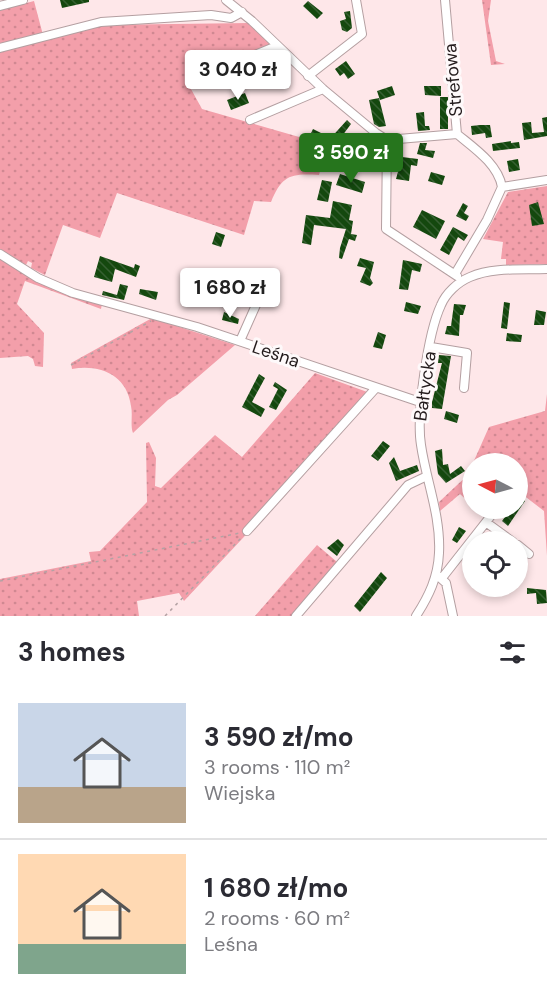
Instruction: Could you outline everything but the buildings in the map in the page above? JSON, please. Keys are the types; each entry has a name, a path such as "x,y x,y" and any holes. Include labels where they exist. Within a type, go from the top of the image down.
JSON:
{"street":[{"path":"0,6 23,0"},
{"path":"226,0 242,12 308,76 387,140 457,134"},
{"path":"308,76 362,34 356,0"},
{"name":"Strefowa","path":"445,0 457,134 485,158 497,174 502,187"},
{"path":"0,48 101,22 211,15 231,18 242,12"},
{"path":"216,71 278,46"},
{"path":"250,120 323,89"},
{"path":"387,140 385,226 389,232 455,274 462,281 483,273 547,269"},
{"path":"455,274 487,220 502,187 547,180"},
{"name":"Leśna","path":"0,254 38,278 73,293 157,314 375,389 420,402"},
{"path":"240,341 268,278"},
{"name":"Bałtycka","path":"416,616 439,577 439,532 419,429 420,402 440,305 462,281"},
{"path":"431,347 467,353 464,388"},
{"path":"247,531 375,389"},
{"path":"296,616 408,485 427,476"},
{"path":"453,616 446,583 439,577 490,519"},
{"path":"487,523 498,531"}],"path":[{"path":"71,365 154,320 157,314"},
{"path":"0,581 247,531"},
{"path":"165,616 247,531"}],"shaded area":[{"path":"482,0 491,0 488,21 496,61 505,64 491,65"},
{"path":"34,1 43,35 98,25 249,23 272,45 186,80 202,109 327,145 319,175 289,178 279,186 271,202 254,201 244,235 117,193 100,238 63,225 45,275 31,268 32,263 28,261 26,265 0,250 0,10"},
{"path":"547,186 547,264 506,265 506,259 501,259 503,242 483,239 508,192"},
{"path":"0,257 102,304 101,309 25,281 17,304 44,333 43,367 35,366 33,359 28,356 0,358"},
{"path":"152,318 235,345 177,395 168,400 133,433 132,409 124,386 118,379 102,370 72,369 71,363"},
{"path":"315,373 370,393 267,503 272,507 184,601 179,593 137,601 139,616 0,616 0,579 91,561 89,552 100,551 147,502 146,443 149,442 156,458 155,486 161,488 215,435 242,457"},
{"path":"547,394 547,556 544,511 528,499 528,453 477,453 489,427 545,411"},
{"path":"462,480 462,496 460,494 440,511 439,502"},
{"path":"317,545 343,567 301,616 255,616"}]}
